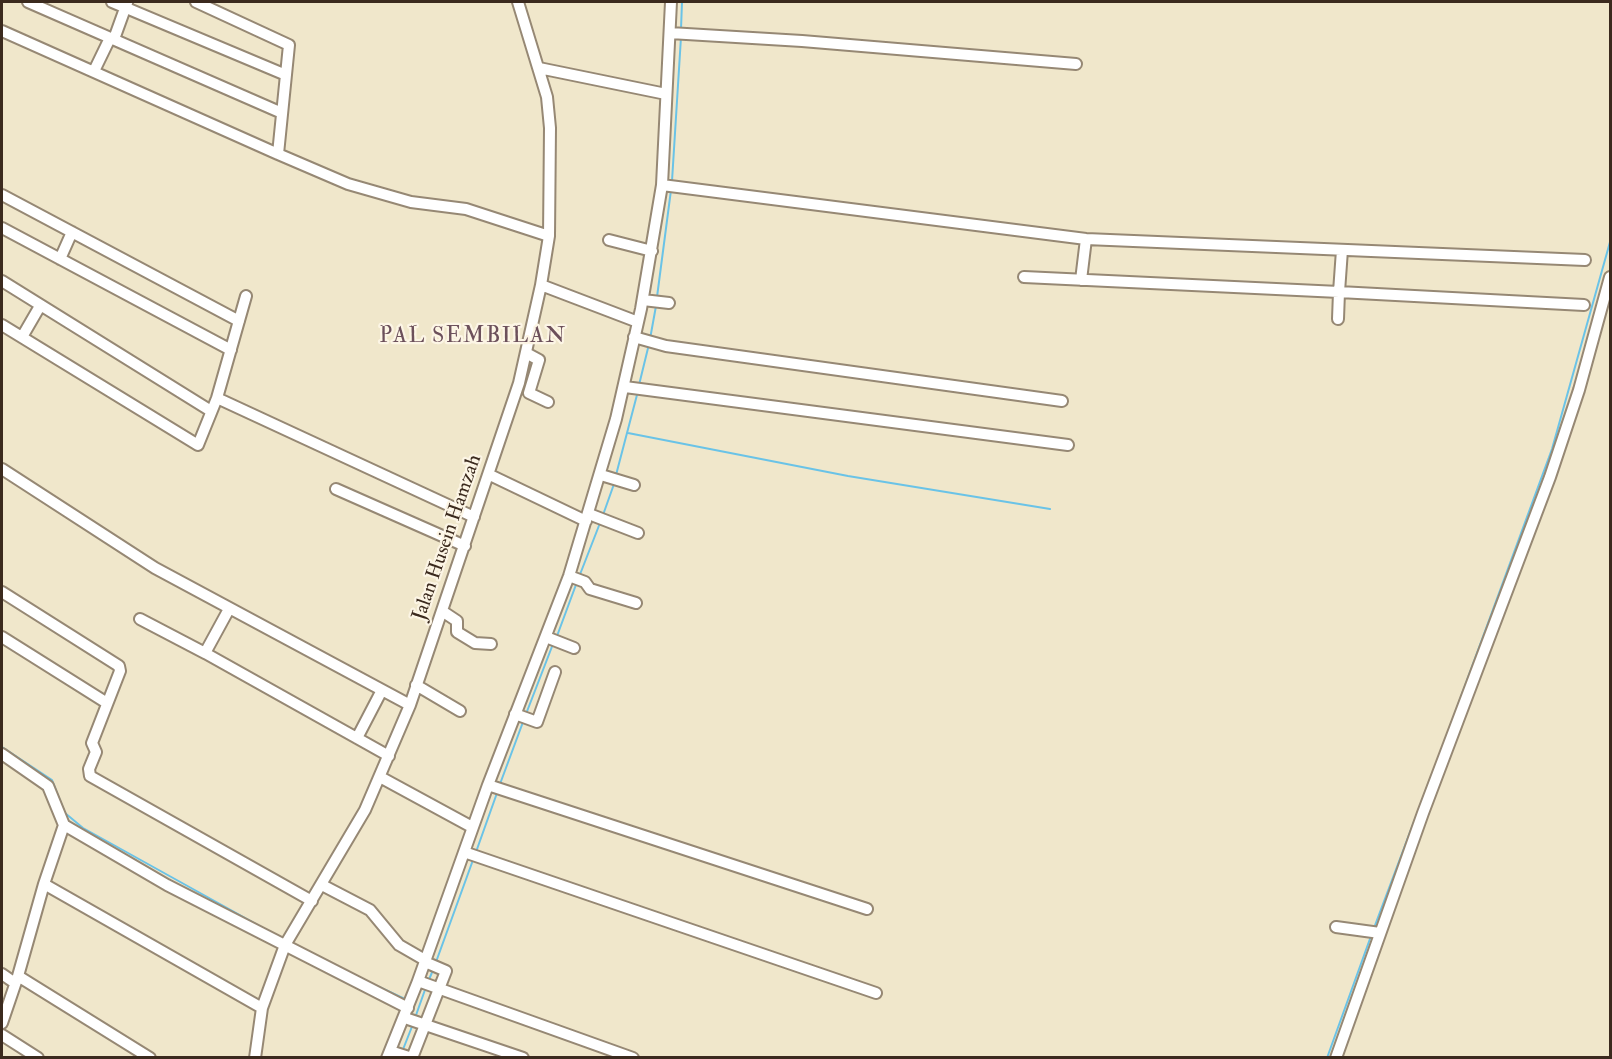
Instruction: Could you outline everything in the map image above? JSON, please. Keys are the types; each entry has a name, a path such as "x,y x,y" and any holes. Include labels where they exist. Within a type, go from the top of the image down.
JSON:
{"street":[{"path":"28,2 282,113"},
{"path":"112,2 126,4 286,75"},
{"path":"196,2 287,42 289,45 278,154"},
{"name":"Jalan Husein Hamzah","path":"255,1058 262,1008 286,942 322,885 380,777 410,705 490,475 526,352 542,285 549,236 550,128 547,97 518,2"},
{"path":"322,885 370,910 399,945 426,962 446,970 410,1057 390,1053 419,981 426,962 466,853 472,828 548,638 576,578 589,517 603,475 626,387 663,185 671,2"},
{"path":"94,71 112,39 126,4"},
{"path":"2,31 348,184 411,202 466,209 549,236"},
{"path":"670,33 1076,64"},
{"path":"539,68 666,94"},
{"path":"663,185 1086,239 1585,260"},
{"path":"2,195 239,321"},
{"path":"2,228 231,350"},
{"path":"60,259 72,232"},
{"path":"1081,280 1086,239"},
{"path":"609,240 651,251"},
{"path":"1338,319 1342,250"},
{"path":"1024,277 1584,304"},
{"path":"1336,1058 1373,932 1539,506 1579,390 1611,278"},
{"path":"2,281 211,411"},
{"path":"542,285 638,322"},
{"path":"2,325 198,445 217,398 246,296"},
{"path":"643,300 669,303"},
{"path":"22,337 40,306"},
{"path":"636,338 655,344 1062,401"},
{"path":"526,352 538,360 529,393 548,402"},
{"path":"626,387 1068,445"},
{"path":"217,398 474,517"},
{"path":"2,469 155,568 410,705"},
{"path":"490,475 589,517 607,520 638,533"},
{"path":"603,475 634,485"},
{"path":"336,489 465,546"},
{"path":"576,578 590,589 636,603"},
{"path":"2,592 119,666 92,743 92,748 96,752 89,769 90,776 312,901"},
{"path":"205,653 229,609"},
{"path":"442,611 457,621 457,632 475,643 491,644"},
{"path":"140,620 205,653 389,756"},
{"path":"2,637 107,702"},
{"path":"548,638 568,646"},
{"path":"517,715 537,722 555,672"},
{"path":"416,686 460,711"},
{"path":"357,738 382,690"},
{"path":"2,754 48,786 64,825 167,885 286,942 407,1010 423,1025 523,1058"},
{"path":"380,777 472,828"},
{"path":"490,786 867,909"},
{"path":"2,1023 64,825"},
{"path":"466,853 876,993"},
{"path":"44,884 262,1008"},
{"path":"1336,927 1373,932"},
{"path":"2,974 150,1058"},
{"path":"419,981 633,1058"},
{"path":"2,1035 38,1058"}],"waterway":[{"path":"681,29 682,2"},
{"path":"672,181 681,37"},
{"path":"657,297 671,190"},
{"path":"1445,740 1552,449 1610,242"},
{"path":"650,339 656,306"},
{"path":"639,385 649,344"},
{"path":"616,475 638,391"},
{"path":"628,433 848,476 1050,509"},
{"path":"603,515 614,484"},
{"path":"579,577 600,523"},
{"path":"557,636 577,582"},
{"path":"526,714 553,644"},
{"path":"500,784 523,722"},
{"path":"2,747 52,780 65,813 83,828 283,939"},
{"path":"1374,928 1430,779"},
{"path":"476,852 497,793"},
{"path":"436,962 473,860"},
{"path":"1327,1058 1371,936"},
{"path":"428,982 433,970"},
{"path":"377,986 407,1000"},
{"path":"415,1018 426,987"},
{"path":"402,1052 413,1024"}],"district":[{"name":"PAL SEMBILAN","path":"473,337"}]}
